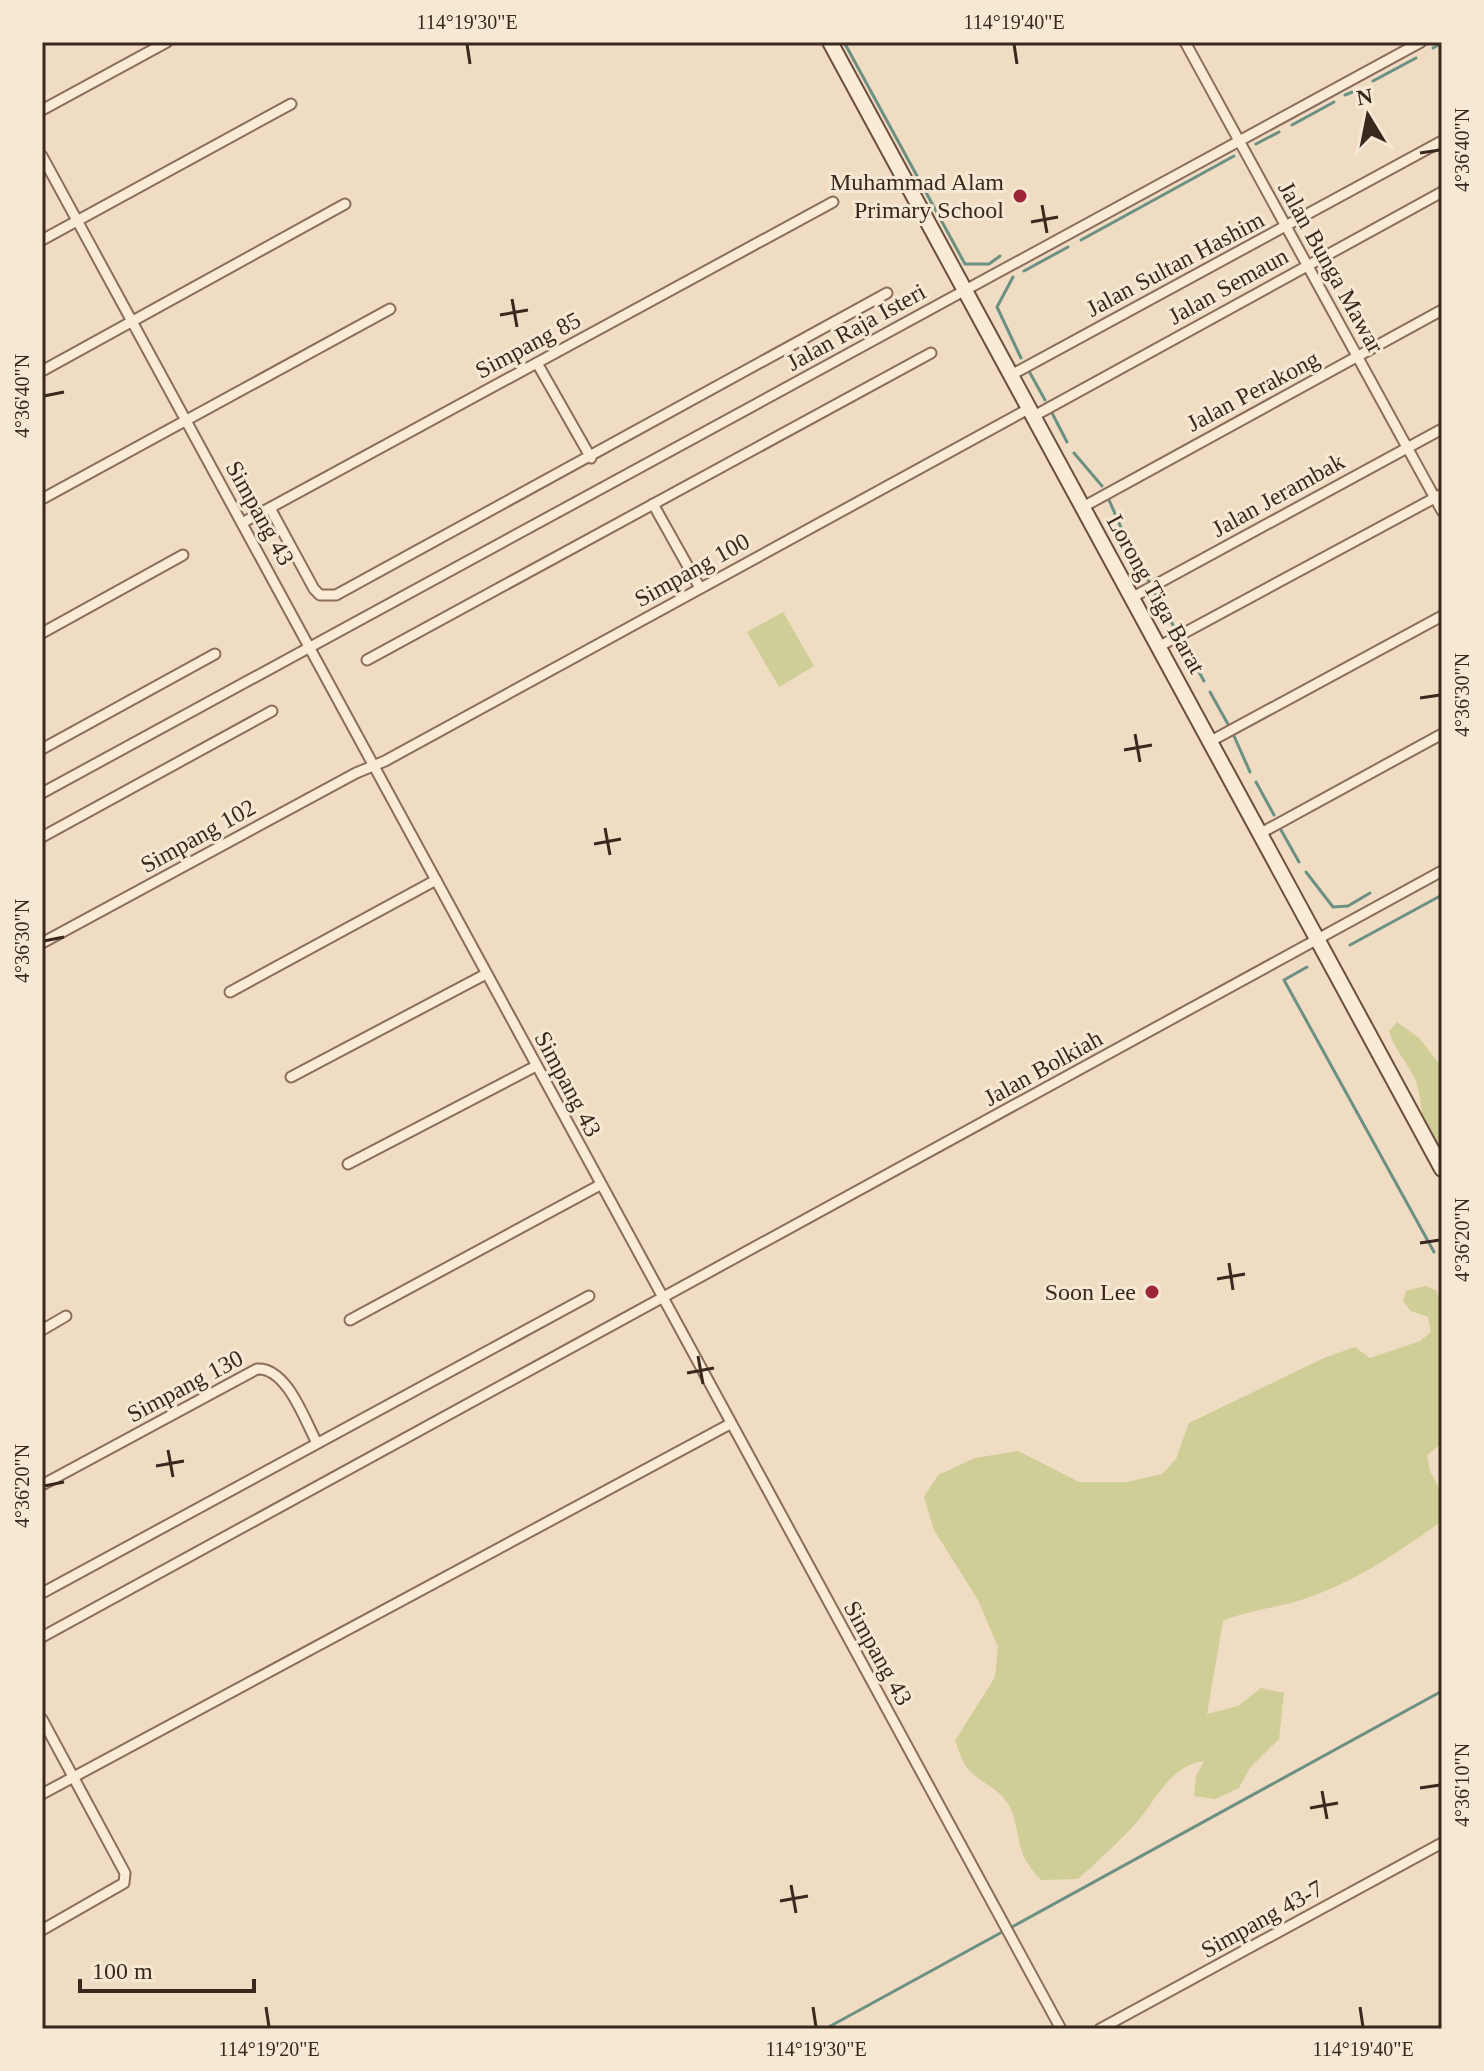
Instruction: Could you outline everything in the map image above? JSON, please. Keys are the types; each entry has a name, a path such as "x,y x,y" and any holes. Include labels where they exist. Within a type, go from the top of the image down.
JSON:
{"main road":[{"name":"Lorong Tiga Barat","path":"830,42 1442,1169"}],"street":[{"path":"42,110 167,42"},
{"name":"Jalan Bunga Mawar","path":"1185,42 1407,448 1438,496 1442,511"},
{"name":"Jalan Raja Isteri","path":"42,793 1421,42"},
{"path":"42,240 291,104"},
{"name":"Jalan Sultan Hashim","path":"1011,375 1442,141"},
{"name":"Simpang 43","path":"42,156 1061,2029"},
{"name":"Jalan Semaun","path":"1032,412 1442,192"},
{"name":"Simpang 85","path":"242,523 833,202"},
{"path":"42,371 345,204"},
{"path":"270,508 314,589 320,595 336,595 591,458 887,293"},
{"path":"42,499 390,309"},
{"name":"Jalan Perakong","path":"1083,507 1442,310"},
{"path":"367,660 931,353"},
{"path":"537,363 591,458"},
{"name":"Simpang 100","path":"374,765 1032,412"},
{"name":"Jalan Jerambak","path":"1133,597 1442,429"},
{"path":"1160,646 1438,496"},
{"path":"653,504 700,588"},
{"path":"42,633 183,555"},
{"path":"1211,741 1442,616"},
{"path":"42,749 215,654"},
{"path":"42,837 272,711"},
{"path":"1261,833 1442,734"},
{"name":"Simpang 102","path":"42,943 374,765"},
{"name":"Jalan Bolkiah","path":"42,1637 1442,871"},
{"path":"230,992 436,880"},
{"path":"291,1077 486,974"},
{"path":"348,1164 536,1066"},
{"path":"350,1320 600,1185"},
{"path":"44,1592 589,1296"},
{"path":"42,1330 66,1316"},
{"name":"Simpang 130","path":"42,1485 257,1369 270,1370 280,1378 317,1443"},
{"path":"42,1794 730,1424"},
{"path":"42,1719 120,1863 124,1883 42,1930"},
{"name":"Simpang 43-7","path":"1100,2029 1442,1843"}],"green space":[{"path":"783,612 814,666 779,687 747,632"},
{"path":"1397,1022 1419,1038 1442,1067 1442,1149 1434,1143 1425,1128 1416,1081 1389,1031"},
{"path":"1425,1286 1436,1290 1442,1307 1442,1443 1427,1455 1430,1471 1442,1494 1442,1521 1392,1556 1339,1585 1301,1600 1223,1621 1207,1714 1238,1706 1261,1688 1284,1693 1279,1739 1250,1768 1239,1788 1215,1799 1194,1796 1196,1776 1204,1761 1182,1769 1130,1829 1078,1879 1041,1880 1023,1854 1008,1804 968,1769 955,1741 995,1677 998,1647 978,1600 934,1530 924,1497 938,1475 975,1458 1018,1451 1079,1482 1127,1482 1162,1474 1176,1459 1189,1423 1324,1358 1355,1347 1370,1358 1420,1341 1431,1332 1428,1317 1411,1311 1403,1301 1406,1291"}],"waterway":[{"path":"844,42 965,264 989,264 1000,256"},
{"path":"1433,48 1442,43"},
{"path":"1373,81 1416,58"},
{"path":"1345,95 1355,91"},
{"path":"1292,125 1334,102"},
{"path":"1256,144 1279,132"},
{"path":"1081,240 1234,156"},
{"path":"1024,271 1068,247"},
{"path":"1013,277 997,307 1021,358"},
{"path":"1030,373 1045,400"},
{"path":"1052,413 1067,442"},
{"path":"1074,453 1102,486"},
{"path":"1109,500 1127,541"},
{"path":"1133,552 1149,582"},
{"path":"1155,593 1173,625"},
{"path":"1186,648 1204,681"},
{"path":"1210,692 1229,726"},
{"path":"1234,736 1250,772"},
{"path":"1256,782 1274,815"},
{"path":"1281,830 1299,862"},
{"path":"1306,872 1333,907 1348,906 1370,893"},
{"path":"1350,945 1442,895"},
{"path":"1307,967 1284,980 1434,1252"},
{"path":"1010,1928 1442,1691"},
{"path":"825,2029 1004,1931"}],"place":[{"name":"Muhammad Alam Primary School","path":"1020,196"},
{"name":"Soon Lee","path":"1152,1292"}]}
